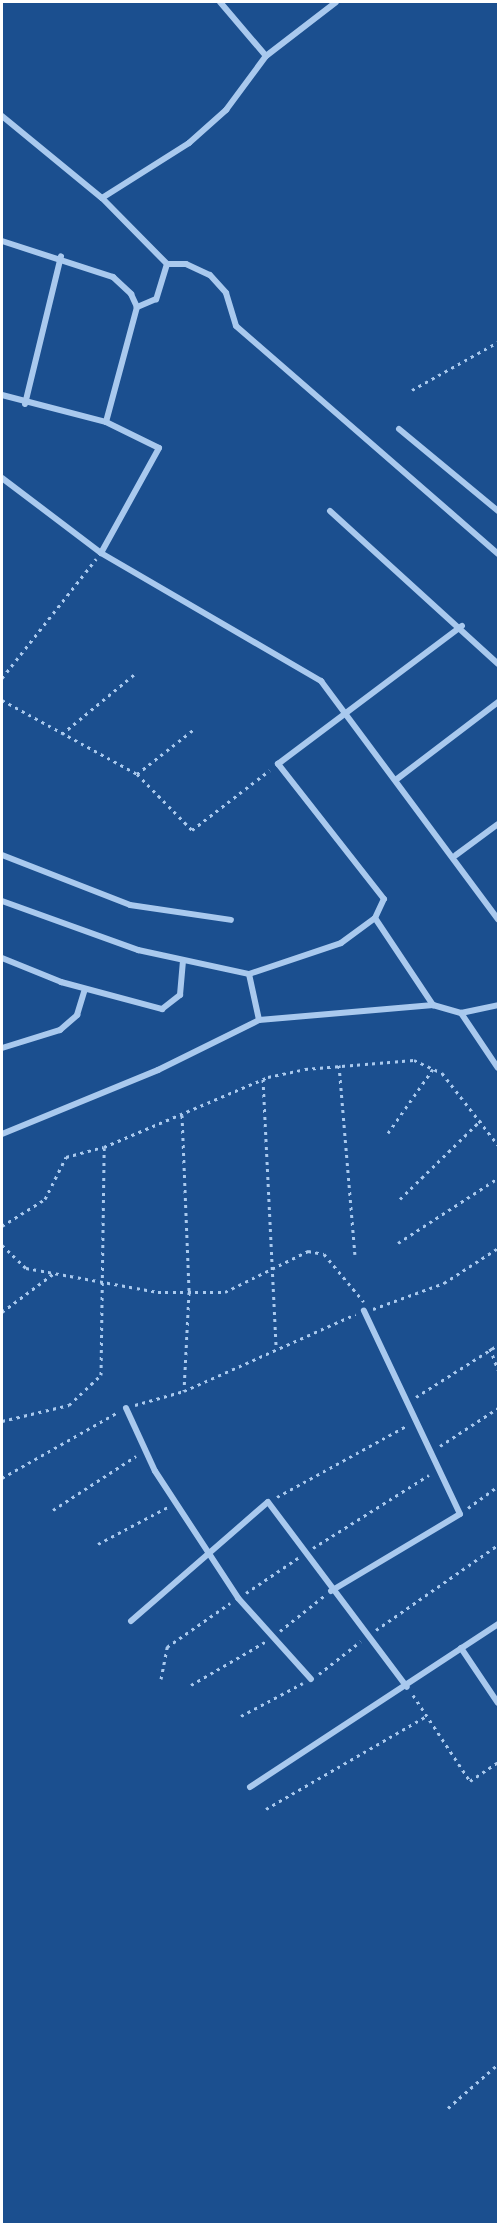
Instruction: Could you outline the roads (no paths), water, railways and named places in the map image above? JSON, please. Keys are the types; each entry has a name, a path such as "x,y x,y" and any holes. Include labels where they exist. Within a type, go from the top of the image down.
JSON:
{"street":[{"path":"220,2 266,57"},
{"path":"102,198 189,143 226,110 266,57 336,2"},
{"path":"2,116 102,198 167,264 186,264 210,275 226,293 236,326 498,554"},
{"path":"2,241 61,256 113,277 128,289 137,307 106,422"},
{"path":"25,404 61,256"},
{"path":"137,307 156,299 167,264"},
{"path":"2,395 25,404 106,422 159,448 101,553"},
{"path":"399,429 498,511"},
{"path":"2,478 101,553 321,681 456,855 498,919"},
{"path":"330,511 462,626 498,664"},
{"path":"2,901 56,924 183,960 249,974 311,957 375,918 384,899 278,764 345,711 462,626"},
{"path":"397,779 498,702"},
{"path":"456,855 498,824"},
{"path":"2,855 130,905 231,920"},
{"path":"375,918 433,1005"},
{"path":"2,958 86,989 169,1009 180,995 183,960"},
{"path":"249,974 259,1020"},
{"path":"2,1048 60,1030 77,1015 86,989"},
{"path":"2,1134 158,1070 259,1020 433,1005 461,1013 498,1005"},
{"path":"461,1013 498,1068"},
{"path":"331,1591 460,1514 412,1422 368,1310"},
{"path":"126,1408 145,1450 238,1598 311,1679"},
{"path":"131,1621 207,1549 268,1502 303,1555 331,1591 372,1633 407,1687"},
{"path":"250,1787 407,1687 498,1624"},
{"path":"461,1648 498,1703"}]}
